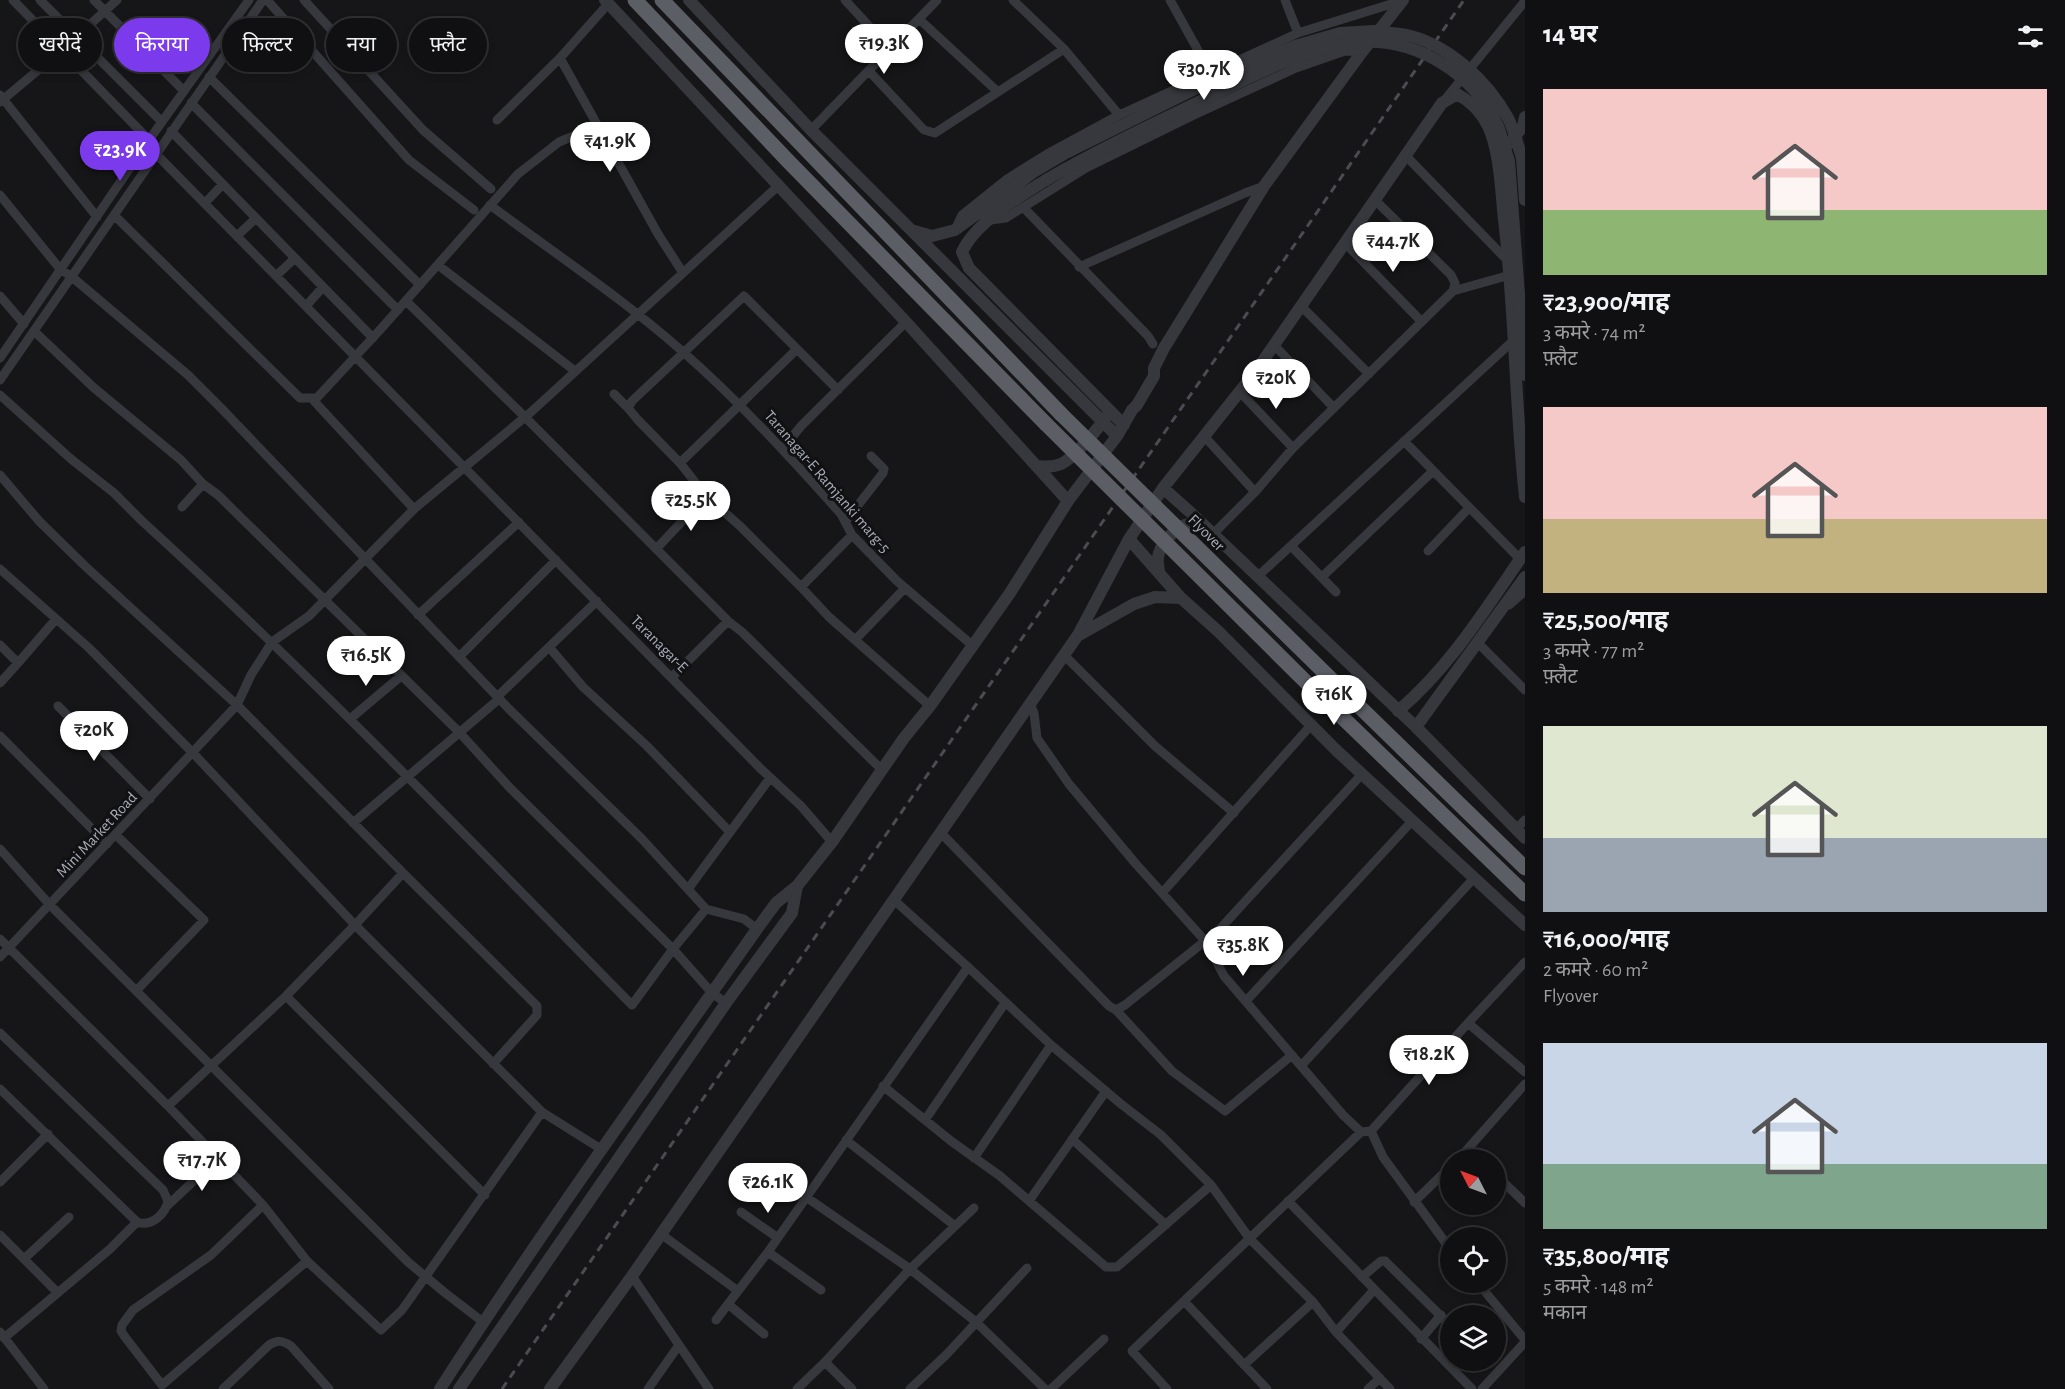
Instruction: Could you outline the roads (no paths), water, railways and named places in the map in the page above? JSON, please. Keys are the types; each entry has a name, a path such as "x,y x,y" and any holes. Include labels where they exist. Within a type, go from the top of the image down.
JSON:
{"highway":[{"path":"635,0 1046,424 1311,688 1525,894"},
{"name":"Flyover","path":"662,0 1061,414 1525,868"}],"street":[{"path":"13,0 31,18"},
{"path":"40,0 58,18"},
{"path":"94,0 184,92"},
{"path":"97,18 117,0"},
{"path":"0,358 149,140 249,0"},
{"path":"0,380 263,0"},
{"path":"267,0 409,160 474,210"},
{"path":"304,0 423,130 491,189"},
{"path":"689,0 909,230 1117,436"},
{"path":"845,0 890,49"},
{"path":"811,130 937,0"},
{"path":"1013,0 1064,49 1119,115"},
{"path":"1285,0 1299,33"},
{"path":"955,230 962,215 1007,179 1047,154 1119,115 1299,33 1401,0"},
{"path":"440,1389 601,1149 757,929 776,903 797,886 832,842 1010,593 1068,501 1117,436 1137,405 1154,376 1154,369 1164,348 1264,186 1401,0"},
{"path":"1172,1 1210,72"},
{"path":"550,1389 632,1276 1078,635 1129,539 1162,488 1274,345 1442,104 1525,1"},
{"path":"496,120 560,58 607,2 906,322 1068,501"},
{"path":"919,19 998,92"},
{"path":"909,230 932,236 955,230 1035,171 1064,154 1204,84 1295,46 1340,33 1374,31 1412,37 1442,49 1464,64 1478,78 1508,119 1522,158 1525,200"},
{"path":"1124,425 969,268 962,252 971,238 990,219 1046,180 1094,152 1224,90 1312,52 1363,42 1390,44 1436,59 1461,77 1488,109 1502,138 1509,161 1525,375"},
{"path":"868,71 924,130 935,133 1064,49"},
{"path":"990,219 1006,218 1108,156 1296,68 1345,51 1362,52"},
{"path":"560,58 658,234 683,273"},
{"path":"102,62 162,122"},
{"path":"35,72 1,99 98,216"},
{"path":"83,72 149,140"},
{"path":"209,77 420,285"},
{"path":"1442,104 1457,94 1475,107 1488,126 1497,161 1515,339 1525,497"},
{"path":"191,103 398,310"},
{"path":"414,509 314,401 518,174 559,142 598,126"},
{"path":"1497,161 1524,126"},
{"path":"171,131 373,338"},
{"name":"Taranagar-E","path":"156,154 770,778 801,806 832,842"},
{"path":"1406,156 1509,268"},
{"path":"205,203 223,184"},
{"path":"272,642 309,616 414,509 525,417 778,186"},
{"path":"1079,267 1264,186"},
{"path":"0,195 60,269 188,375 498,698 642,839 706,909 744,919 757,929"},
{"path":"1375,200 1450,274 1455,284 1453,291"},
{"name":"Taranagar-E Ramjanki marg-5","path":"490,206 638,314 683,351 740,404 782,449 841,514 852,535 905,588 972,645"},
{"path":"1023,207 1148,336 1153,344"},
{"path":"114,215 300,398 317,398"},
{"path":"237,236 256,218"},
{"path":"1345,243 1421,321"},
{"path":"276,276 295,258"},
{"path":"438,265 575,372"},
{"path":"1209,530 1255,492 1293,448 1453,291 1509,268"},
{"path":"306,306 323,287"},
{"path":"0,296 24,324"},
{"path":"628,408 632,401 683,351 744,296 838,390"},
{"path":"405,301 882,770"},
{"path":"1301,306 1369,374"},
{"path":"782,449 802,425 906,322"},
{"path":"34,331 93,387 181,460 203,484 218,495 459,732 510,788 673,949 712,993 726,1002"},
{"path":"1257,577 1515,339"},
{"path":"1274,345 1334,408"},
{"path":"680,463 797,350"},
{"path":"1239,391 1293,448"},
{"path":"614,394 680,463 706,496 801,586 829,617 930,706"},
{"path":"0,395 71,459 114,493 272,642 632,1005 706,909"},
{"path":"1037,466 1062,464 1111,412"},
{"path":"1204,436 1255,492"},
{"path":"1398,711 1417,695 1450,657 1523,555 1469,508 1404,441"},
{"path":"845,522 884,473 884,469 871,456"},
{"path":"1322,577 1433,471"},
{"path":"0,475 39,521 237,705 537,1006 537,1015 493,1064"},
{"path":"182,507 203,484"},
{"path":"1162,488 1520,824 1525,838"},
{"path":"656,549 706,496"},
{"path":"1428,551 1469,508"},
{"path":"418,615 519,522"},
{"path":"1159,573 1158,558 1161,549 1174,532 1184,525 1191,524 1209,530"},
{"path":"801,586 852,535"},
{"path":"1129,539 1181,598 1362,774 1525,925"},
{"path":"1291,546 1336,592"},
{"path":"459,657 556,560"},
{"path":"0,569 89,648 193,753 355,925 542,1112 601,1149"},
{"path":"1416,727 1525,577"},
{"path":"855,640 905,588"},
{"path":"1495,617 1525,591"},
{"path":"1078,635 1134,604 1155,597 1181,598"},
{"path":"353,823 498,698 597,601"},
{"path":"0,683 56,619"},
{"path":"672,677 728,621"},
{"name":"Mini Market Road","path":"0,957 237,705 251,675 272,642"},
{"path":"1478,642 1525,690"},
{"path":"0,645 18,663"},
{"path":"549,647 583,687 646,746 730,832"},
{"path":"1064,655 1155,746 1234,813"},
{"path":"350,719 401,676"},
{"path":"1030,704 1034,713 1037,738 1069,784 1206,942 1224,976 1343,1116 1361,1132"},
{"path":"58,706 150,799"},
{"path":"1163,892 1312,724"},
{"path":"0,736 107,844"},
{"path":"1116,1010 1206,942 1362,774"},
{"path":"688,889 770,778"},
{"path":"1246,1001 1413,820"},
{"path":"941,832 1109,1006 1116,1010 1172,1071 1225,1111 1292,1055"},
{"path":"116,834 204,920 136,991"},
{"path":"0,849 50,905 425,1276 483,1322"},
{"path":"168,1106 286,996 403,873"},
{"path":"1301,1065 1474,878"},
{"path":"459,1389 726,1002 792,913 797,886"},
{"path":"894,900 1051,1045 1161,1135 1211,1185 1250,1239 1313,1302 1335,1332 1390,1389"},
{"path":"0,939 218,1158 262,1205 307,1261 381,1330 402,1310 542,1112"},
{"path":"1163,1387 1132,1351 1361,1132 1371,1131 1525,962"},
{"path":"716,1320 778,1238 968,967"},
{"path":"286,996 485,1195"},
{"path":"925,1120 1005,1003"},
{"path":"1468,1023 1525,1072"},
{"path":"0,1033 163,1190 167,1197 167,1206"},
{"path":"974,1158 1051,1045"},
{"path":"1468,1149 1525,1084"},
{"path":"883,1086 1000,1176 1106,1267 1117,1267 1211,1185"},
{"path":"1,1091 137,1222 147,1224 165,1211 167,1206 218,1158"},
{"path":"1029,1201 1106,1091"},
{"path":"1371,1131 1383,1157 1440,1236"},
{"path":"0,1182 48,1134"},
{"path":"1072,1139 1166,1225"},
{"path":"846,1140 955,1226"},
{"path":"1414,1202 1440,1177"},
{"path":"1506,1185 1525,1203"},
{"path":"806,1197 910,1269 976,1322 1045,1389"},
{"path":"1288,1201 1472,1389"},
{"path":"262,1205 211,1255 133,1310 122,1324 121,1331 124,1337 160,1387 307,1261"},
{"path":"797,1389 825,1362 910,1269 974,1208"},
{"path":"741,1212 778,1238"},
{"path":"25,1258 69,1217"},
{"path":"44,1389 2,1335 110,1249 137,1222"},
{"path":"661,1234 738,1291"},
{"path":"0,1235 57,1292"},
{"path":"768,1252 821,1290"},
{"path":"1362,1277 1381,1261 1385,1261 1440,1314"},
{"path":"910,1389 1027,1268"},
{"path":"632,1276 708,1389"},
{"path":"1335,1332 1374,1290"},
{"path":"1482,1389 1525,1341 1486,1293"},
{"path":"1184,1301 1267,1389"},
{"path":"1244,1365 1313,1302"},
{"path":"728,1304 764,1334"},
{"path":"1421,1339 1440,1316"},
{"path":"1051,1389 1104,1339"},
{"path":"223,1389 269,1346 283,1341 291,1346 329,1389"},
{"path":"648,1389 678,1345"},
{"path":"825,1362 852,1389"},
{"path":"1368,1389 1380,1378"}],"railway":[{"path":"502,1389 1464,0"}]}
